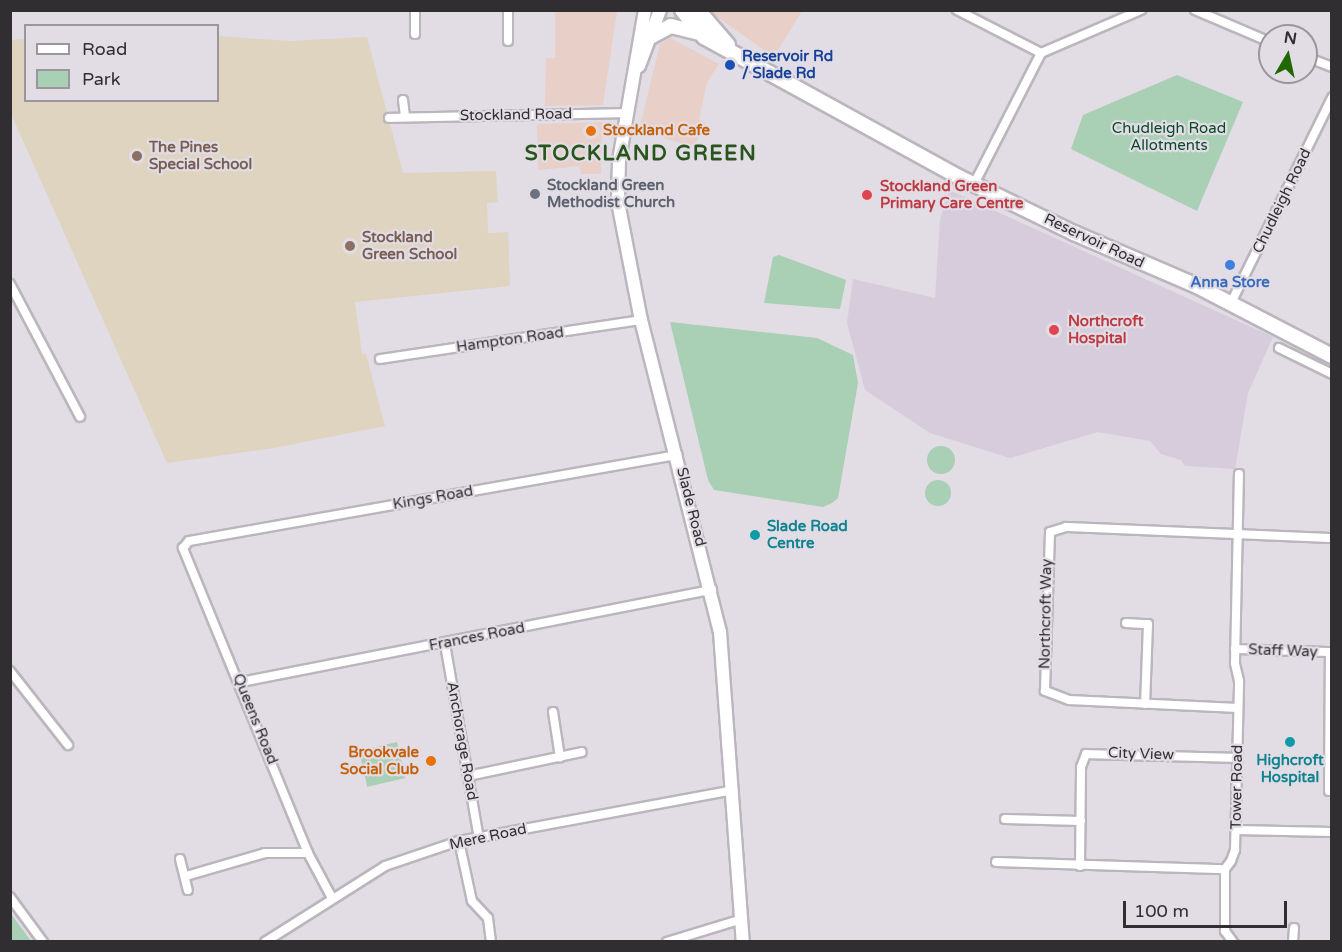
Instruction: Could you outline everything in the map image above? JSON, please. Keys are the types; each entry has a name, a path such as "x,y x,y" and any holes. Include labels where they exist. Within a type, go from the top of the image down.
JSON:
{"main road":[{"name":"Reservoir Road","path":"682,10 699,33 975,184 1231,303 1332,356"},
{"name":"Reservoir Road","path":"698,10 734,51"},
{"path":"652,36 676,26 699,33"}],"street":[{"path":"415,10 415,34"},
{"path":"508,10 508,41"},
{"name":"Slade Road","path":"645,10 618,168 618,202 641,320 712,591 720,632 743,942"},
{"name":"Slade Road","path":"634,78 652,36 660,10"},
{"path":"957,10 1041,53"},
{"path":"975,184 1041,53 1141,10"},
{"path":"1195,10 1258,37"},
{"path":"1318,62 1332,68"},
{"name":"Chudleigh Road","path":"1231,303 1332,98"},
{"path":"403,100 405,117"},
{"name":"Stockland Road","path":"389,118 626,113"},
{"path":"10,284 80,417"},
{"name":"Hampton Road","path":"380,359 641,320"},
{"path":"1279,348 1332,374"},
{"name":"Kings Road","path":"189,541 677,455"},
{"name":"Tower Road","path":"1233,942 1224,931 1225,869 1235,850 1236,830 1239,708 1235,649 1239,474"},
{"name":"Northcroft Way","path":"1238,535 1066,527 1050,532 1045,691 1069,700 1239,708"},
{"path":"1238,535 1332,538"},
{"name":"Queens Road","path":"189,541 183,548 241,682 308,853 332,898"},
{"name":"Frances Road","path":"241,682 712,591"},
{"path":"1126,623 1148,624 1145,704"},
{"name":"Anchorage Road","path":"445,644 479,838"},
{"name":"Staff Way","path":"1235,649 1331,652"},
{"path":"1329,791 1331,652"},
{"path":"10,671 68,745"},
{"path":"552,712 560,757"},
{"path":"468,776 582,752"},
{"name":"City View","path":"1080,866 1081,767 1086,754 1237,758"},
{"name":"Mere Road","path":"265,942 385,866 459,841 733,790"},
{"path":"1005,819 1081,821"},
{"path":"1236,830 1332,832"},
{"path":"459,841 472,901 488,918 492,942"},
{"path":"186,876 265,853 308,853"},
{"path":"180,859 188,890"},
{"path":"996,862 1225,869"},
{"path":"10,897 43,942"},
{"path":"667,942 742,920"},
{"path":"1293,942 1294,928"}],"shaded area":[{"path":"555,11 617,11 603,105 545,106 546,58 555,58"},
{"path":"709,11 802,11 774,57"},
{"name":"Stockland Green School","path":"219,36 289,41 367,37 403,173 496,171 498,202 487,203 488,233 508,232 510,286 355,302 362,354 366,354 385,426 274,448 167,463 11,114 10,40 24,39 24,102 219,102"},
{"path":"670,38 719,64 707,82 699,120 706,123 693,147 639,130 660,44"},
{"path":"602,122 601,174 581,174 580,166 538,170 537,124"},
{"name":"Northcroft Hospital","path":"949,190 1273,337 1248,393 1235,469 1185,466 1181,460 1161,454 1150,441 1098,432 1010,458 930,433 865,390 847,323 853,279 935,298 940,220"}],"green space":[{"name":"Chudleigh Road Allotments","path":"1177,75 1243,102 1197,211 1071,149 1083,115"},
{"path":"779,255 846,280 840,309 764,303 773,257"},
{"path":"670,322 817,338 853,355 858,383 838,498 823,507 714,490 708,480"},
{"path":"941,446 951,450 955,460 951,470 941,474 931,470 927,460 931,450"},
{"path":"938,480 947,484 951,493 947,502 938,506 929,502 925,493 929,484"},
{"path":"397,742 405,778 367,787 359,751"},
{"path":"11,914 17,922 31,941 11,941"}],"place":[{"name":"Reservoir Rd / Slade Rd","path":"730,65"},
{"name":"Stockland Cafe","path":"591,131"},
{"name":"The Pines Special School","path":"137,156"},
{"name":"Stockland Green Methodist Church","path":"535,194"},
{"name":"Stockland Green Primary Care Centre","path":"867,195"},
{"name":"Stockland Green School","path":"350,246"},
{"name":"Anna Store","path":"1230,265"},
{"name":"Northcroft Hospital","path":"1054,330"},
{"name":"Slade Road Centre","path":"755,535"},
{"name":"Highcroft Hospital","path":"1290,742"},
{"name":"Brookvale Social Club","path":"431,761"}],"district":[{"name":"STOCKLAND GREEN","path":"641,154"}]}
